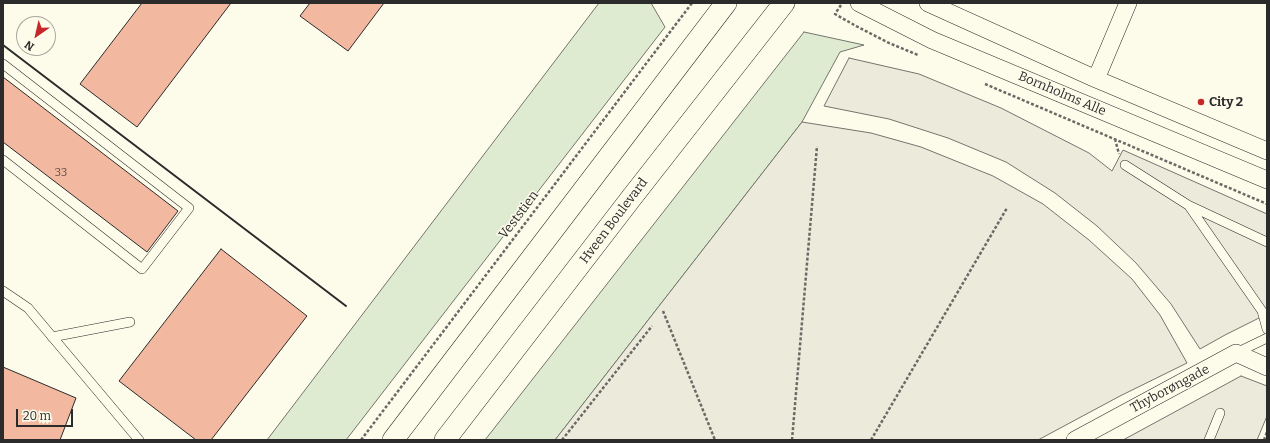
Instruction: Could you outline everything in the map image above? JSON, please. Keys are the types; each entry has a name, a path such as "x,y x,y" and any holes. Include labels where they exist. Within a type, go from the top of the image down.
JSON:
{"street":[{"path":"393,440 726,3"},
{"name":"Hveen Boulevard","path":"445,440 784,3"},
{"name":"Bornholms Alle","path":"859,3 932,40 1267,180"},
{"name":"Bornholms Alle","path":"928,3 1096,79 1267,151"},
{"path":"1096,79 1128,3"},
{"path":"1236,353 1267,367"},
{"name":"Thyborøngade","path":"1075,440 1236,353"}],"lane":[{"path":"3,64 189,208 142,269 3,160"},
{"path":"1125,165 1188,205 1267,242"},
{"path":"1188,205 1262,311 1267,329"},
{"path":"3,291 28,308 139,440"},
{"path":"52,337 130,322"},
{"path":"1236,353 1267,338"},
{"path":"1209,440 1220,413"}],"path":[{"name":"Veststien","path":"361,440 692,3"},
{"path":"835,14 842,3"},
{"path":"792,440 817,146"},
{"path":"871,440 1007,208"},
{"path":"663,311 715,440"},
{"path":"562,440 652,326"},
{"path":"1264,440 1267,432"}],"green space":[{"path":"599,3 651,3 665,27 346,440 267,440"},
{"path":"804,32 864,45 840,52 802,122 555,440 485,440"}],"shaded area":[{"path":"849,58 919,74 1001,108 1089,153 1112,171 1123,150 1267,214 1267,314 1200,349 1171,304 1136,263 1097,226 1055,193 1006,162 948,138 889,119 824,106"},
{"path":"802,122 871,133 921,147 993,176 1043,204 1089,240 1132,279 1160,315 1187,363 1120,396 1038,440 555,440"},
{"path":"1241,376 1267,386 1267,416 1257,440 1123,440"}],"building":[{"path":"142,3 231,3 137,127 80,84"},
{"path":"310,3 384,3 348,51 300,16"},
{"path":"3,77 178,211 147,252 3,142"},
{"path":"221,249 307,316 211,440 196,440 119,381"},
{"path":"3,367 76,398 60,440 3,440"}],"wall":[{"path":"3,45 346,306"}],"place":[{"name":"City 2","path":"1201,102"}]}
